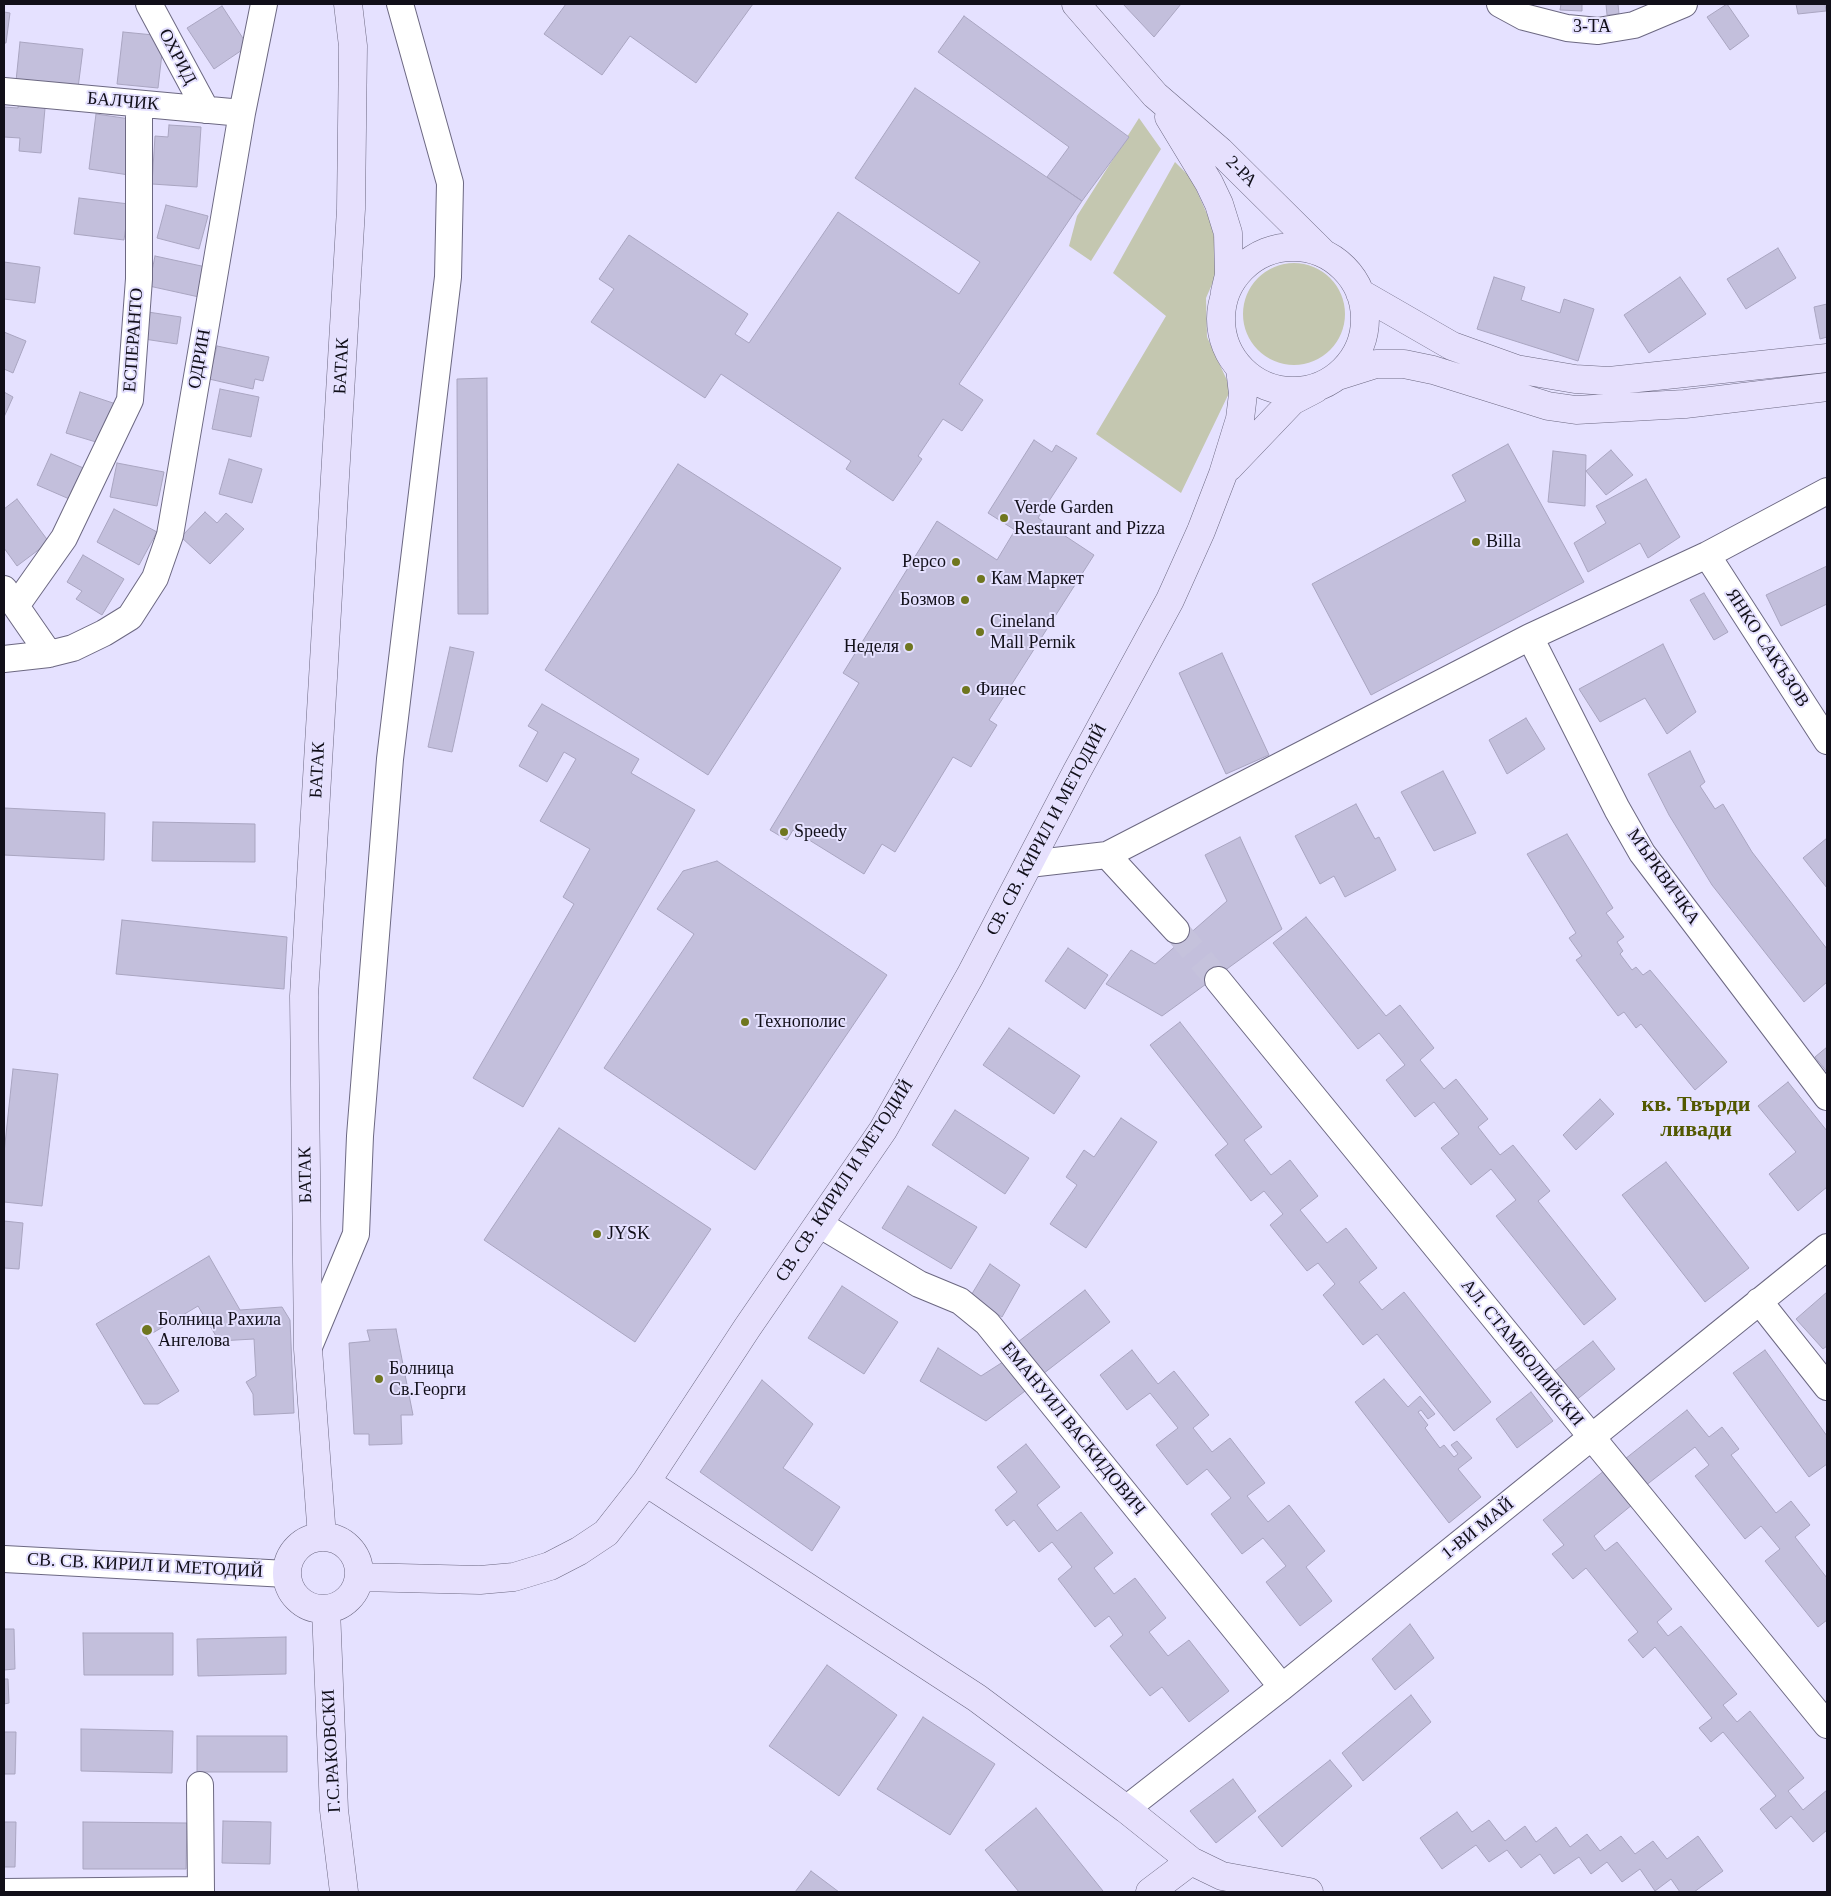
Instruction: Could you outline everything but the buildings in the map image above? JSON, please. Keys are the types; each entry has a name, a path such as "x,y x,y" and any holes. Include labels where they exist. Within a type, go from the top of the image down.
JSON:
{"main road":[{"name":"БАТАК","path":"322,1537 308,1349 304,996 352,209 352,46 348,4"},
{"name":"2-РА","path":"1076,4 1155,95 1220,151 1323,254"},
{"name":"2-РА","path":"1155,95 1209,183 1219,204 1228,241 1228,275 1224,296"},
{"path":"1300,247 1323,254 1339,263 1352,276 1360,292 1365,315 1363,338 1354,359 1328,382 1298,392 1276,390 1256,382 1240,368 1228,352 1222,334 1221,315 1224,296 1236,275 1254,259 1276,249 1300,247"},
{"path":"1360,292 1452,346 1516,369 1575,379 1609,380 1827,358"},
{"name":"СВ. СВ. КИРИЛ И МЕТОДИЙ","path":"1223,474 1253,440 1292,401 1328,382 1376,364 1404,364 1433,370 1548,406 1576,410 1685,404 1827,387"},
{"name":"СВ. СВ. КИРИЛ И МЕТОДИЙ","path":"359,1577 480,1580 514,1577 550,1566 579,1552 606,1533 646,1482 747,1328 883,1130 970,976 1170,600 1202,531 1223,474 1240,419 1244,394 1240,368"},
{"path":"646,1482 977,1698 1126,1809 1191,1861 1222,1876 1309,1892"},
{"path":"322,1537 339,1540 349,1547 356,1557 359,1577 354,1592 346,1601 326,1609 312,1607 301,1602 293,1593 287,1574 290,1559 296,1549 305,1542 322,1537"},
{"name":"Г.С.РАКОВСКИ","path":"326,1609 334,1810 344,1892"},
{"path":"1150,1892 1191,1861"}],"street":[{"name":"ОХРИД","path":"149,4 206,110"},
{"name":"ОДРИН","path":"4,660 49,654 81,644 104,633 130,617 155,578 170,535 242,113 264,4"},
{"path":"308,1349 356,1234 360,1136 390,759 448,277 450,183 400,4"},
{"name":"3-ТА","path":"1500,4 1524,17 1567,28 1598,31 1634,25 1684,4"},
{"name":"БАЛЧИК","path":"4,91 242,113"},
{"name":"ЕСПЕРАНТО","path":"10,597 64,538 130,400 139,279 140,104"},
{"path":"1029,864 1107,855 1530,637 1708,555 1827,491"},
{"name":"ЯНКО САКЪЗОВ","path":"1708,555 1827,741"},
{"path":"10,597 49,654"},
{"name":"МЪРКВИЧКА","path":"1530,637 1617,809 1642,853 1827,1097"},
{"path":"1107,855 1176,930"},
{"name":"АЛ. СТАМБОЛИЙСКИ","path":"1218,980 1827,1726"},
{"name":"ЕМАНУИЛ ВАСКИДОВИЧ","path":"819,1224 919,1284 960,1301 987,1323 1282,1688"},
{"name":"1-ВИ МАЙ","path":"1126,1809 1282,1688 1827,1247"},
{"path":"1759,1302 1827,1387"},
{"name":"СВ. СВ. КИРИЛ И МЕТОДИЙ","path":"4,1559 287,1574"},
{"path":"4,1892 201,1891 200,1784"}],"green space":[{"path":"1139,118 1161,149 1091,261 1069,246 1077,216"},
{"path":"1175,162 1191,178 1211,223 1220,266 1206,298 1207,337 1231,389 1181,493 1096,434 1166,316 1113,273"},
{"path":"1294,263 1314,267 1330,278 1341,294 1345,314 1341,334 1330,350 1314,361 1294,365 1274,361 1258,350 1247,334 1243,314 1247,294 1258,278 1274,267"}],"tunnel":[{"path":"1176,930 1218,980"}],"place":[{"name":"Verde Garden Restaurant and Pizza","path":"1004,518"},
{"name":"Billa","path":"1476,542"},
{"name":"Pepco","path":"956,562"},
{"name":"Кам Маркет","path":"981,579"},
{"name":"Бозмов","path":"965,600"},
{"name":"Cineland Mall Pernik","path":"980,632"},
{"name":"Неделя","path":"909,647"},
{"name":"Финес","path":"966,690"},
{"name":"Speedy","path":"784,832"},
{"name":"Технополис","path":"745,1022"},
{"name":"JYSK","path":"597,1234"},
{"name":"Болница Рахила Ангелова","path":"147,1330"},
{"name":"Болница Св.Георги","path":"379,1379"}],"district":[{"name":"кв. Твърди ливади","path":"1696,1118"}]}
